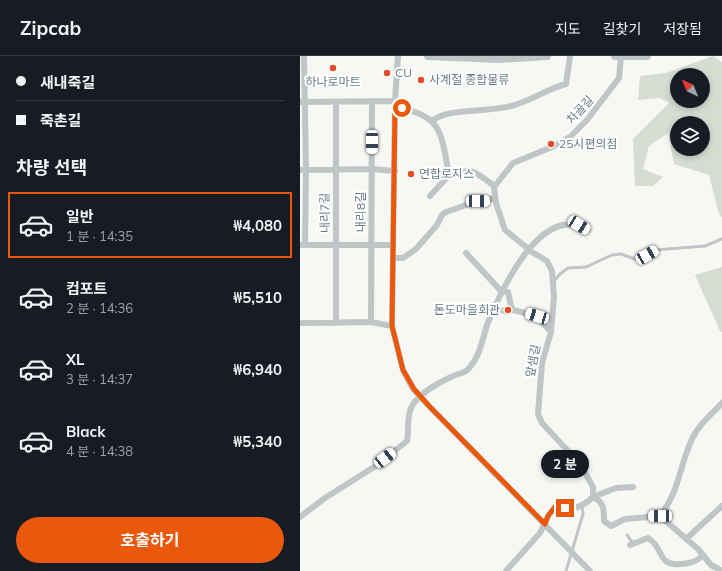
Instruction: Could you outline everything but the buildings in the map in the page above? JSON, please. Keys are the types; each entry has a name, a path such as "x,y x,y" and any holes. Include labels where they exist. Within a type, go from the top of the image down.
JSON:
{"street":[{"path":"304,56 302,102 302,245 393,245"},
{"path":"398,56 395,104 392,326 403,370 414,389 421,397 590,571"},
{"path":"428,56 499,58 547,56"},
{"path":"433,120 438,116 450,113 511,106 542,94 554,87 566,84 569,72 570,56"},
{"path":"615,56 647,56"},
{"name":"차골길","path":"495,186 513,163 552,147 570,137 587,120 619,78 621,56"},
{"path":"302,102 372,102 395,104 418,112 433,120 444,148 448,175 430,196"},
{"name":"내리8길","path":"371,322 372,102"},
{"name":"내리7길","path":"336,103 336,322"},
{"path":"303,170 372,168 395,171"},
{"path":"448,175 456,175 468,171 475,172 495,186"},
{"name":"앞샘길","path":"495,186 496,197 505,230 529,249 547,260 552,271 554,281 551,332 542,363 538,414 542,423 582,465 593,487 593,496"},
{"path":"393,258 403,258 416,249 437,225 442,215 446,212 478,201 496,197"},
{"path":"300,518 325,498 374,467 407,442 410,410 421,397 451,376 466,371 476,359 483,335 495,308 504,290 534,242 549,230 560,226 579,225 588,230"},
{"path":"466,253 501,290 504,290 510,296 512,310"},
{"path":"495,308 507,312 512,310 537,316 543,321 551,332"},
{"path":"300,323 371,322 392,326"},
{"path":"660,516 668,506 677,488 692,437 701,424 720,405"},
{"path":"720,405 722,413"},
{"path":"506,571 540,533 548,516 555,507 575,509 582,506 593,496 616,488 633,487"},
{"path":"593,496 599,500 604,508 604,521 610,526 625,519 660,516 703,555 711,565 722,571"},
{"path":"686,539 722,506"},
{"path":"631,544 648,538 657,547 665,561 670,564 693,563 703,555"}],"lane":[{"path":"554,281 568,268 586,267 612,255 621,254 642,260 655,250 705,246 722,239"},
{"path":"566,571 572,553 576,533 583,514 582,506"},
{"path":"627,535 631,544"}],"shaded area":[{"path":"713,56 722,62 722,217 719,214 709,175 674,164 672,156 710,156 710,116 670,116 670,143 668,133 649,146 643,169 663,177 653,186 635,186 633,139 669,103 660,98 638,100 640,76 670,72 670,108 710,108 710,68 680,68"},
{"path":"722,267 722,332 720,331 695,275"}],"place":[{"name":"하나로마트","path":"333,68"},
{"name":"CU","path":"387,73"},
{"name":"사계절 종합물류","path":"421,80"},
{"name":"25시편의점","path":"551,144"},
{"name":"연합로지스","path":"411,174"},
{"name":"돈도마을회관","path":"508,310"}],"route":[{"path":"402,108 395,107 392,326 403,370 414,389 429,406 545,524 548,516 555,507 565,508"}]}
